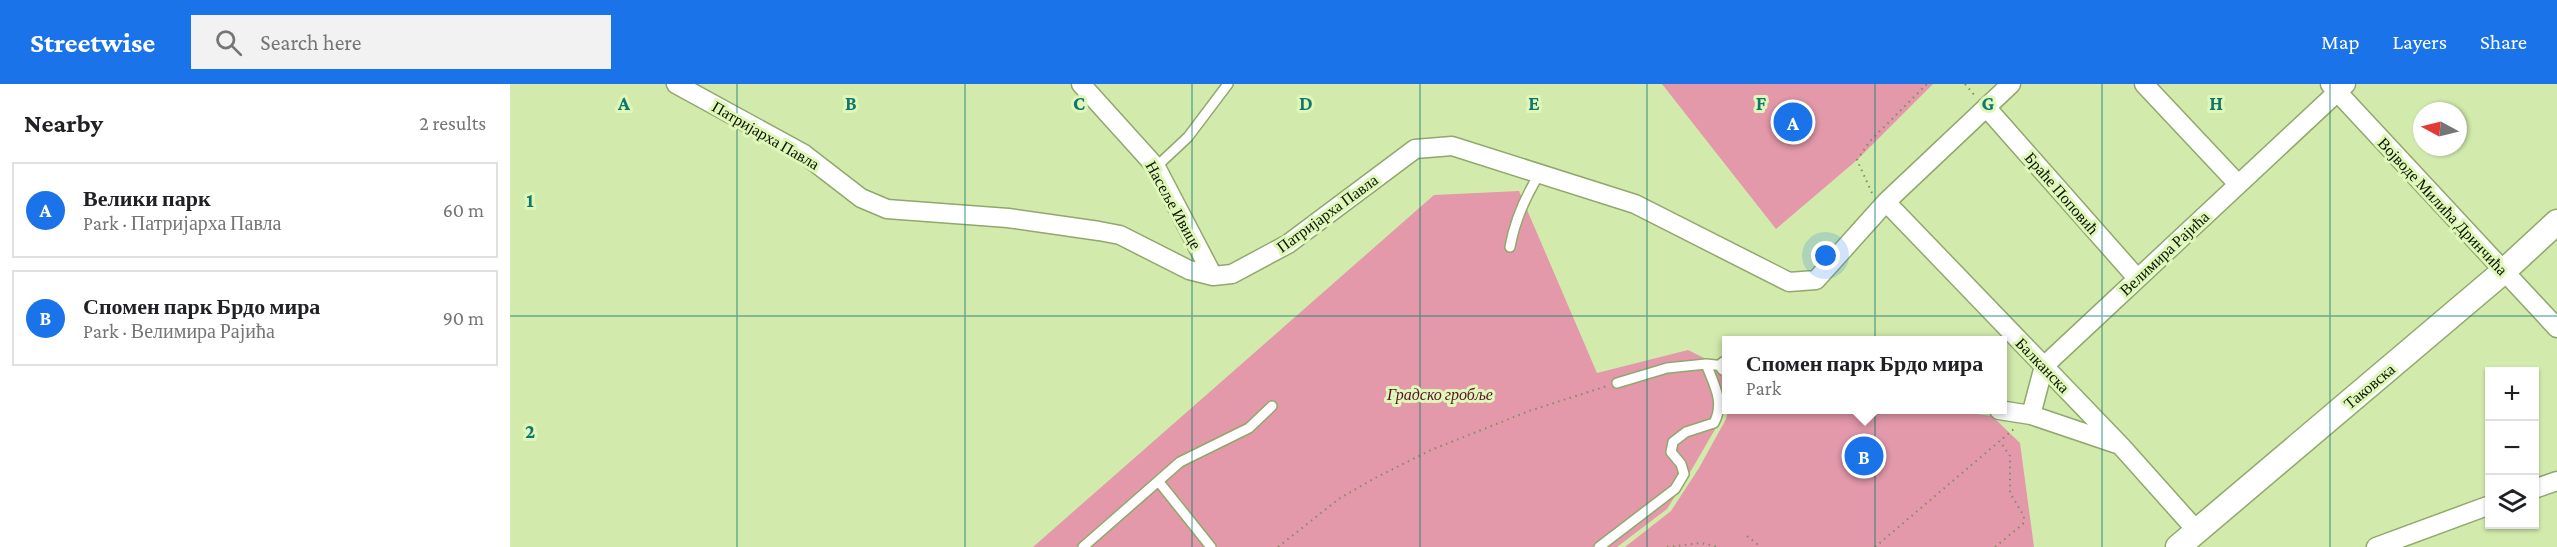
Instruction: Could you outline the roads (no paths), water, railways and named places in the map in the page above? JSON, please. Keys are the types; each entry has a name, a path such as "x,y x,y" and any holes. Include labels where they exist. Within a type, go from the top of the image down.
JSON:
{"street":[{"name":"Патријарха Павла","path":"676,84 804,154 861,198 887,208 1008,218 1120,235 1189,270 1213,276 1232,274 1288,244 1416,149 1452,146 1635,204 1789,282 1816,280 1883,206 2011,84"},
{"name":"Насеље Ивице","path":"1081,84 1156,167 1213,276"},
{"path":"2144,84 2238,184"},
{"name":"Велимира Рајића","path":"2044,366 2338,87"},
{"name":"Војводе Милића Дринчића","path":"2338,87 2557,328"},
{"name":"Браће Поповић","path":"1986,107 2138,278"},
{"name":"Балканска","path":"1883,206 2044,366 2121,446 2197,531"},
{"name":"Таковска","path":"2178,547 2504,271 2557,222"},
{"path":"2031,415 2044,366"},
{"path":"2007,411 2031,415 2121,446"},
{"path":"2539,488 2557,481"},
{"path":"2376,547 2485,508"}],"lane":[{"path":"1156,167 1188,137 1228,84"},
{"path":"1510,247 1514,225 1526,194 1540,173"},
{"path":"1617,383 1667,368 1706,364 1722,366"},
{"path":"1599,547 1675,489 1684,474 1681,464 1671,452 1673,442 1686,432 1714,423 1720,411 1719,398 1706,364"},
{"path":"1083,547 1180,462 1249,428 1272,406"},
{"path":"1159,482 1211,547"}],"place":[{"name":"Велики парк","path":"1793,122"},
{"name":"Спомен парк Брдо мира","path":"1864,456"}],"park label":[{"name":"Градско гробље","path":"1440,394"}]}
